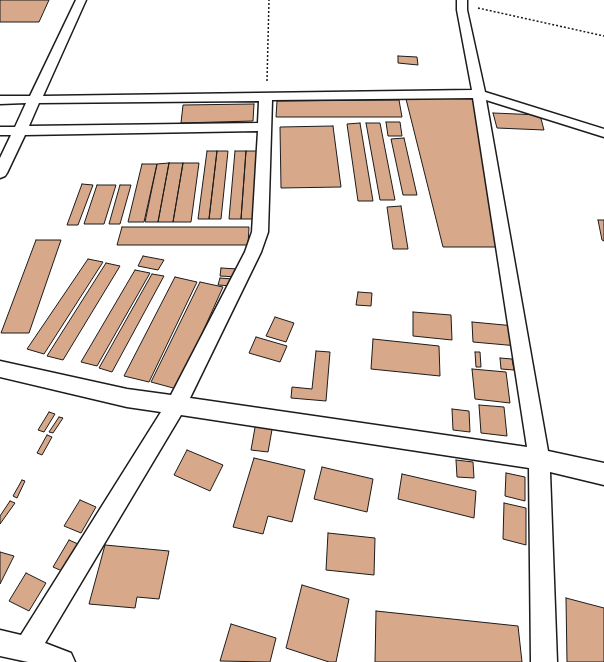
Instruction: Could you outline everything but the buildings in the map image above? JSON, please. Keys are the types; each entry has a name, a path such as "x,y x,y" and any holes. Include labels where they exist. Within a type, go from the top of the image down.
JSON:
{"street":[{"path":"0,173 80,0"},
{"path":"461,2 479,94 539,458 544,662"},
{"path":"0,100 479,94 604,133"},
{"path":"27,649 176,405 254,252 260,232 266,97"},
{"path":"0,131 265,127"},
{"path":"0,369 127,398 539,458 604,474"},
{"path":"0,643 27,649 62,662"}],"path":[{"path":"266,97 269,0"},
{"path":"461,2 604,36"}]}
